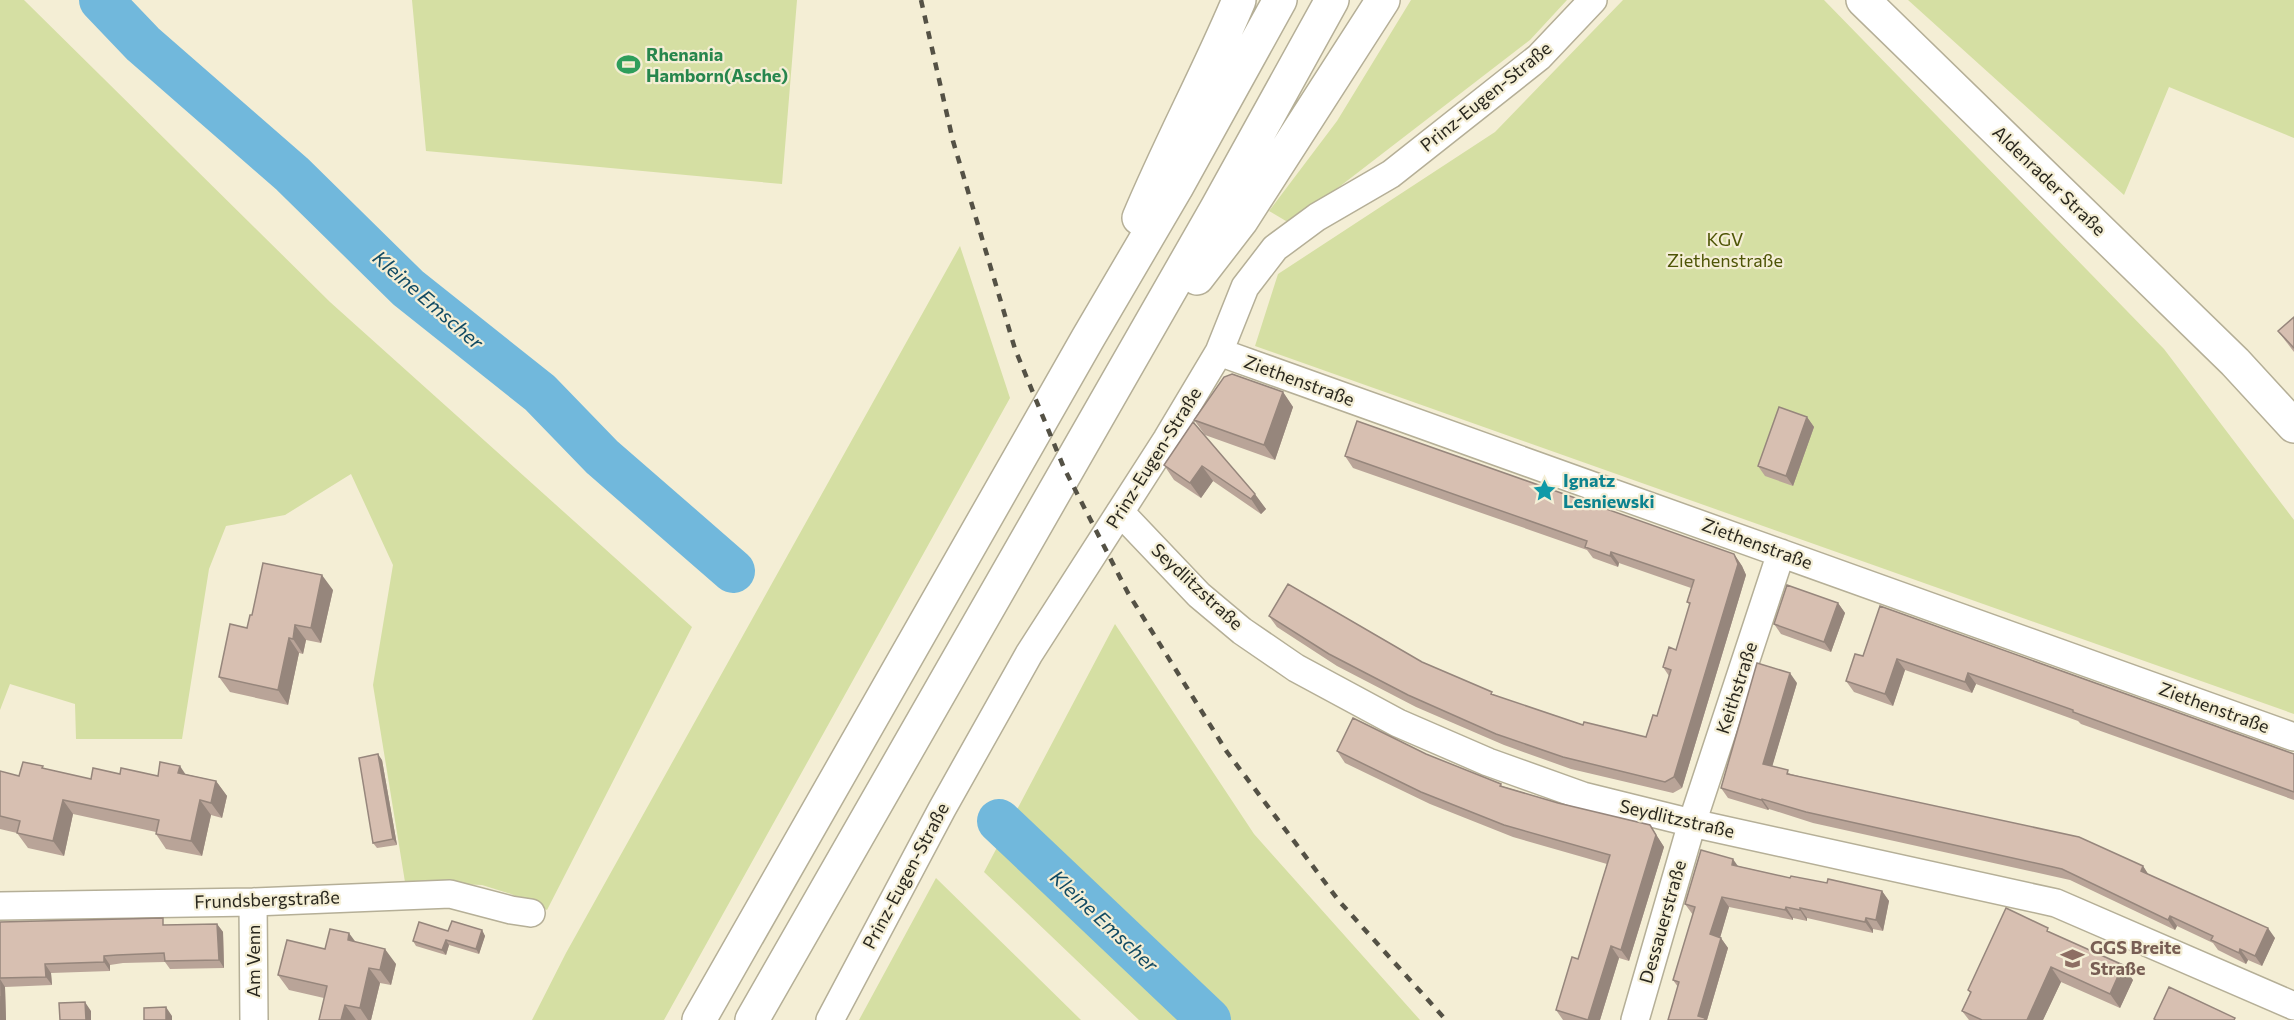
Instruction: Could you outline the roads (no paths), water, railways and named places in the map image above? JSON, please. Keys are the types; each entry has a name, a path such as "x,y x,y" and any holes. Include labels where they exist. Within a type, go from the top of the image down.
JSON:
{"main road":[{"path":"1088,338 1157,175 1213,62 1239,0"},
{"path":"699,1020 1176,188 1280,0"},
{"path":"752,1020 1217,208 1332,0"},
{"path":"1113,390 1241,221 1383,0"},
{"name":"Aldenrader Straße","path":"1863,0 2235,362 2294,426"},
{"name":"Aldenrader Straße","path":"2235,362 2294,441"}],"street":[{"name":"Prinz-Eugen-Straße","path":"830,1020 997,708 1220,352 1245,286 1275,248 1317,217 1391,174 1539,57 1593,0"},
{"name":"Ziethenstraße","path":"1220,352 2294,737"},
{"name":"Seydlitzstraße","path":"1120,512 1200,595 1242,631 1296,668 1398,723 1488,762 1583,796 1692,823 2056,903 2294,1006"},
{"name":"Keithstraße","path":"1692,823 1781,553"},
{"name":"Dessauerstraße","path":"1635,1020 1692,823"},
{"name":"Frundsbergstraße","path":"0,906 253,902 450,894 531,913"},
{"name":"Am Venn","path":"253,902 254,1020"}],"waterway":[{"name":"Kleine Emscher","path":"101,0 143,44 292,174 408,288 540,393 602,457 733,571"},
{"name":"Kleine Emscher","path":"999,821 1209,1020"}],"railway":[{"path":"921,0 953,141 1015,349 1064,468 1128,593 1227,752 1339,901 1446,1020"}],"place":[{"name":"Rhenania Hamborn(Asche)","path":"628,65"},
{"name":"Ignatz Lesniewski","path":"1545,491"},
{"name":"GGS Breite Straße","path":"2072,958"}],"park label":[{"name":"KGV Ziethenstraße","path":"1725,250"}]}
